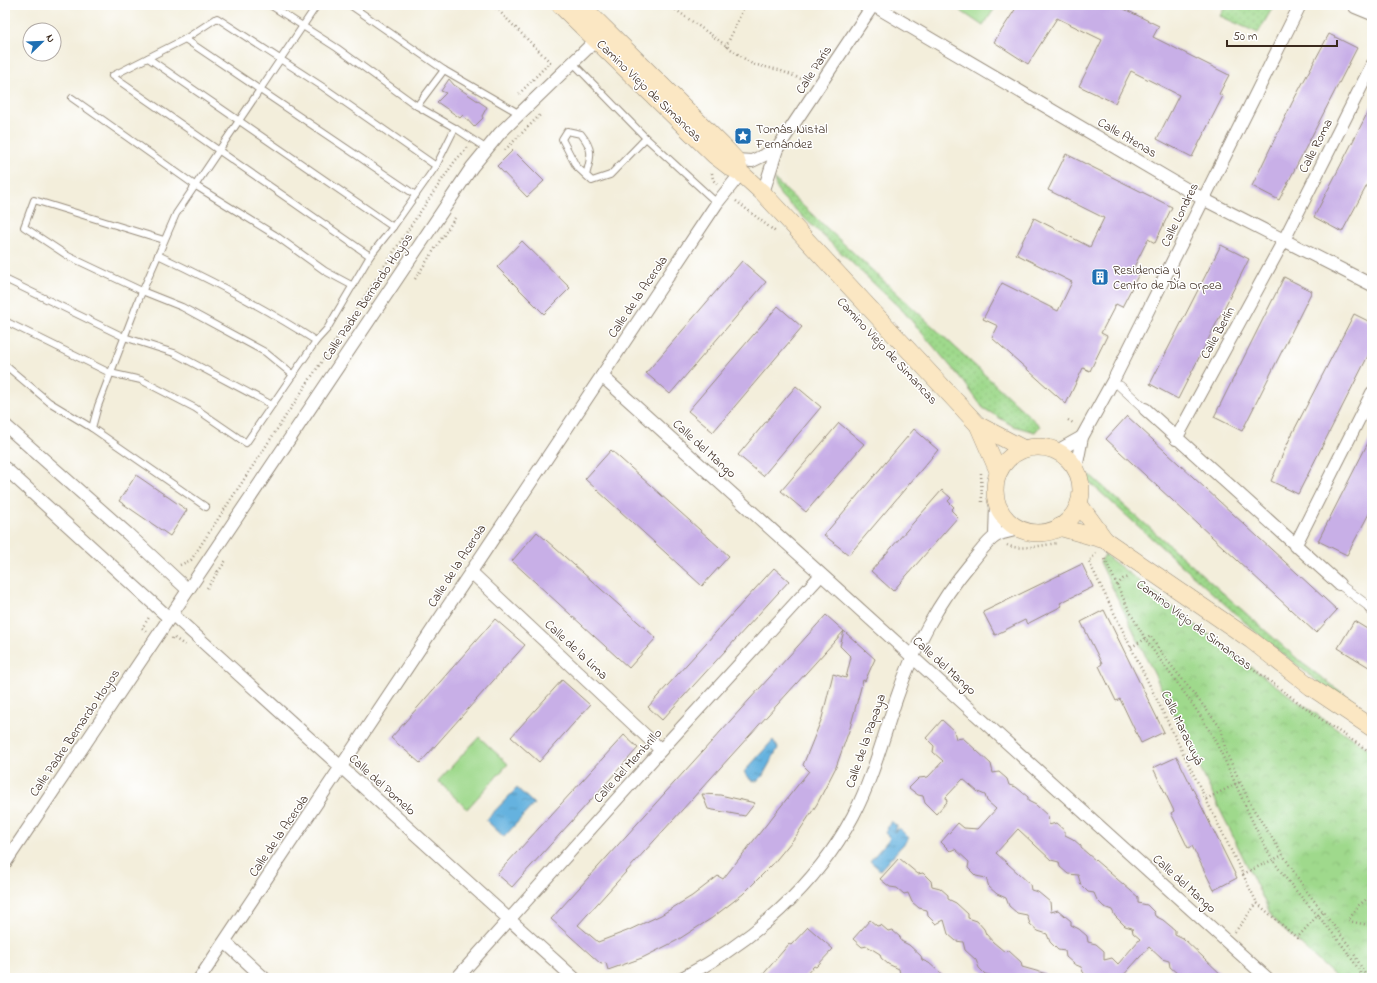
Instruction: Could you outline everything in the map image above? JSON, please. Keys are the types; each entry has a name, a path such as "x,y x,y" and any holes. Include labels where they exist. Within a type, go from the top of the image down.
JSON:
{"main road":[{"name":"Camino Viejo de Simancas","path":"560,5 714,155 731,168 738,166"},
{"path":"570,5 590,26 596,40 611,46 670,103 683,107"},
{"name":"Camino Viejo de Simancas","path":"581,5 683,107 978,425 998,471"},
{"name":"Camino Viejo de Simancas","path":"978,425 1024,449"},
{"path":"1043,447 1057,451 1068,459 1076,469 1080,480 1081,495 1079,504 1060,535 1049,532 1039,534 1019,529 1009,523 989,504 998,471 1005,462 1024,449 1043,447"},
{"name":"Camino Viejo de Simancas","path":"1079,504 1099,544"},
{"name":"Camino Viejo de Simancas","path":"1060,535 1099,544 1251,640 1311,687 1372,728"}],"street":[{"name":"Calle París","path":"763,193 777,149 873,5"},
{"name":"Calle Atenas","path":"873,5 1203,199 1372,285"},
{"name":"Calle Londres","path":"1076,469 1082,437 1114,379 1300,5"},
{"path":"1352,6 1372,14"},
{"name":"Calle Padre Bernardo Hoyos","path":"5,863 472,168 520,114 596,40"},
{"name":"Calle Roma","path":"1284,240 1372,65"},
{"path":"738,166 777,149"},
{"name":"Calle de la Acerola","path":"200,978 342,768 470,572 717,203 738,166"},
{"name":"Calle Berlín","path":"1176,439 1284,240"},
{"name":"Calle del Mango","path":"602,376 821,575 913,656 1264,977"},
{"path":"1120,386 1176,439 1295,546 1350,593 1371,608"},
{"path":"1295,546 1372,393"},
{"path":"5,425 188,590"},
{"path":"1057,451 1082,437"},
{"path":"5,468 170,616"},
{"path":"989,504 999,540 1019,529"},
{"name":"Calle de la Papaya","path":"682,978 732,949 759,928 790,899 826,858 853,816 874,769 897,696 913,656 928,628 962,574 999,540"},
{"name":"Calle de la Lima","path":"470,572 661,750"},
{"name":"Calle del Membrillo","path":"457,978 661,750 821,575"},
{"name":"Calle del Pomelo","path":"170,616 342,768 574,978"},
{"path":"225,942 264,978"}],"lane":[{"path":"270,5 303,26 417,106 455,128 487,150"},
{"path":"92,428 110,374 142,291 176,214 317,5"},
{"path":"350,5 444,70 520,114"},
{"path":"370,256 112,76 185,39 217,18 323,87 436,166"},
{"path":"185,39 414,194"},
{"path":"148,58 240,120 258,135 393,227"},
{"path":"573,63 646,138 717,203"},
{"path":"417,106 444,70"},
{"path":"72,98 196,186 275,235 325,271 353,286"},
{"path":"5,321 110,374 141,380 189,404 246,443 316,341 327,329 370,256 393,227 414,194 436,166 455,128"},
{"path":"586,175 590,160 590,144 581,134 567,131 562,139 576,166 592,181 610,175 646,138"},
{"path":"164,240 34,200 24,227 68,256 142,291 182,307 265,352 293,375"},
{"path":"158,255 211,280 272,313 316,341"},
{"path":"5,278 124,337 174,353 272,405"},
{"path":"5,365 49,402 92,428 206,507"}],"path":[{"path":"493,5 550,62 507,106"},
{"path":"669,5 726,47 752,64 780,70 819,87"},
{"path":"726,47 745,5"},
{"path":"536,76 548,86"},
{"path":"499,155 542,113"},
{"path":"194,554 418,215 455,161 474,141"},
{"path":"735,200 779,235"},
{"path":"412,282 456,218"},
{"path":"981,466 989,504"},
{"path":"999,540 1011,547 1060,535"},
{"path":"1099,544 1117,585 1146,640 1199,713 1209,731 1273,859 1290,884 1356,965 1363,978"},
{"path":"218,572 230,553"},
{"path":"1105,559 1111,563"},
{"name":"Calle Maracuyá","path":"1089,562 1257,903"},
{"name":"Camino Viejo de Simancas","path":"1124,572 1329,725 1372,753"},
{"path":"1117,585 1123,579 1130,577"},
{"path":"1131,647 1151,636 1159,650 1221,728 1226,752 1252,807 1323,912 1351,948 1368,978"},
{"path":"1206,799 1240,782"},
{"path":"1243,874 1283,854"},
{"path":"1372,895 1358,905 1348,921 1368,925 1372,930"},
{"path":"1242,956 1242,945 1234,931 1257,903 1297,938 1317,916 1323,912"}],"green space":[{"path":"952,5 997,5 983,26"},
{"path":"1226,5 1268,5 1273,7 1258,33 1220,16"},
{"path":"774,179 1040,426 1035,432 1013,426 983,408 964,382 904,312 781,196"},
{"path":"1090,475 1302,663 1352,700 1342,701 1258,634 1088,481"},
{"path":"1105,555 1270,681 1337,729 1372,751 1372,978 1337,978 1273,919 1100,562"},
{"path":"479,737 508,764 467,809 438,781"}],"water":[{"path":"773,740 778,748 762,777 758,781 752,781 744,772"},
{"path":"517,788 534,804 504,837 486,820"},
{"path":"891,821 897,826 894,832 899,828 909,838 880,870 870,861 890,838 885,833"}],"building":[{"path":"1018,5 1116,5 1159,26 1153,37 1229,75 1219,94 1223,96 1192,157 1157,139 1179,95 1131,71 1115,103 1079,86 1102,40 1057,18 1028,64 994,42"},
{"path":"1329,34 1357,48 1279,200 1252,186 1292,103"},
{"path":"449,79 454,85 487,107 482,116 483,118 474,127 463,115 460,118 437,102 446,93 441,91"},
{"path":"1372,104 1372,176 1342,232 1314,217"},
{"path":"513,150 544,181 527,197 497,166"},
{"name":"Residencia y Centro de Día Orpea","path":"1066,154 1172,207 1155,243 1148,239 1133,269 1140,272 1122,307 1116,304 1101,333 1107,336 1090,371 1083,368 1066,404 992,338 998,326 983,319 1002,283 1058,311 1072,282 1016,254 1034,218 1090,247 1104,218 1048,190"},
{"path":"522,241 570,288 544,314 497,267"},
{"path":"1221,245 1249,259 1178,399 1150,384"},
{"path":"742,261 766,282 670,394 646,373"},
{"path":"1284,277 1312,291 1242,431 1214,417"},
{"path":"778,306 802,327 713,432 688,411"},
{"path":"1354,314 1372,323 1372,348 1298,494 1271,481 1290,438"},
{"path":"796,386 821,407 763,476 738,455"},
{"path":"1127,416 1337,610 1316,633 1106,439"},
{"path":"839,423 864,444 806,512 781,491"},
{"path":"914,429 938,450 849,555 824,535"},
{"path":"1372,435 1372,508 1347,555 1318,541"},
{"path":"611,450 729,556 702,586 585,479"},
{"path":"136,475 187,510 170,536 119,501"},
{"path":"942,490 951,498 948,501 954,507 951,510 958,517 893,591 871,571"},
{"path":"537,532 656,638 629,668 512,561"},
{"path":"1082,564 1093,587 1060,603 1062,606 1027,624 1025,620 995,635 983,612"},
{"path":"774,568 789,581 662,720 648,707"},
{"path":"1104,610 1164,732 1141,743 1120,699 1116,701 1099,666 1102,664 1081,622"},
{"path":"826,615 844,631 875,659 865,681 863,680 850,728 836,767 817,804 796,836 772,865 743,894 712,918 676,941 642,958 608,970 606,963 601,964 551,919","holes":["844,631 840,646 851,657 846,678 833,674 822,718 803,765 809,771 723,879 718,876 692,896 661,915 627,931 598,942 578,925"]},
{"path":"495,619 525,645 420,763 391,738"},
{"path":"1354,621 1372,632 1372,669 1338,648"},
{"path":"562,680 590,705 539,762 511,737"},
{"path":"942,720 954,731 956,739 963,738 991,764 993,773 999,772 1007,779 1009,785 1016,787 1028,797 1028,801 1036,805 1048,816 1049,825 1056,823 1065,831 1065,835 1073,839 1081,846 1081,848 1138,897 1138,903 1147,905 1154,912 1155,916 1163,920 1175,930 1175,934 1183,938 1225,978 1196,978 1178,974 1170,967 1169,961 1162,959 1149,947 1121,978 1089,978 1083,972 1081,967 1074,964 1066,957 1065,951 1058,950 1050,942 1047,934 1038,931 1030,924 1027,915 1017,913 1009,906 1006,898 997,894 989,887 986,878 976,876 968,868 969,862 955,849 950,851 941,842 958,823 964,828 978,829 996,809 987,801 985,795 978,792 963,779 946,797 947,802 936,814 925,803 923,796 918,795 909,788 919,778 928,777 943,761 933,752 934,746 926,738","holes":["1018,829 1051,860 1059,862 1060,867 1068,874 1078,875 1081,885 1088,892 1094,893 1097,900 1104,907 1112,910 1115,916 1125,926 1132,928 1133,933 1140,939 1118,964 1112,958 1104,960 1104,951 1096,944 1088,942 1087,936 1079,929 1071,925 1071,921 1058,910 1051,912 1050,902 1038,892 1031,890 1030,884 996,853"]},
{"path":"624,735 638,748 512,887 497,874"},
{"path":"1177,757 1237,878 1214,890 1192,846 1188,848 1171,813 1174,811 1153,768"},
{"path":"702,794 720,795 755,803 745,816 708,809"},
{"path":"899,858 918,874 923,873 931,881 932,886 940,888 948,895 948,899 956,903 968,914 968,918 977,921 993,942 1005,952 1009,951 1021,962 1022,967 1047,974 1047,978 1001,978 985,974 979,968 976,960 965,950 963,942 956,941 948,934 944,920 936,924 928,916 927,910 919,908 912,902 908,893 904,894 897,888 890,887 880,879"},
{"path":"870,920 877,926 881,925 888,931 892,930 900,937 901,941 909,945 921,956 922,960 929,963 946,978 901,978 899,969 888,964 881,958 880,954 867,946 862,947 853,939"},
{"path":"808,927 833,949 803,978 760,978 789,944 791,945"}],"place":[{"name":"Tomás Nistal Fernández","path":"743,136"},
{"name":"Residencia y Centro de Día Orpea","path":"1100,277"}]}
